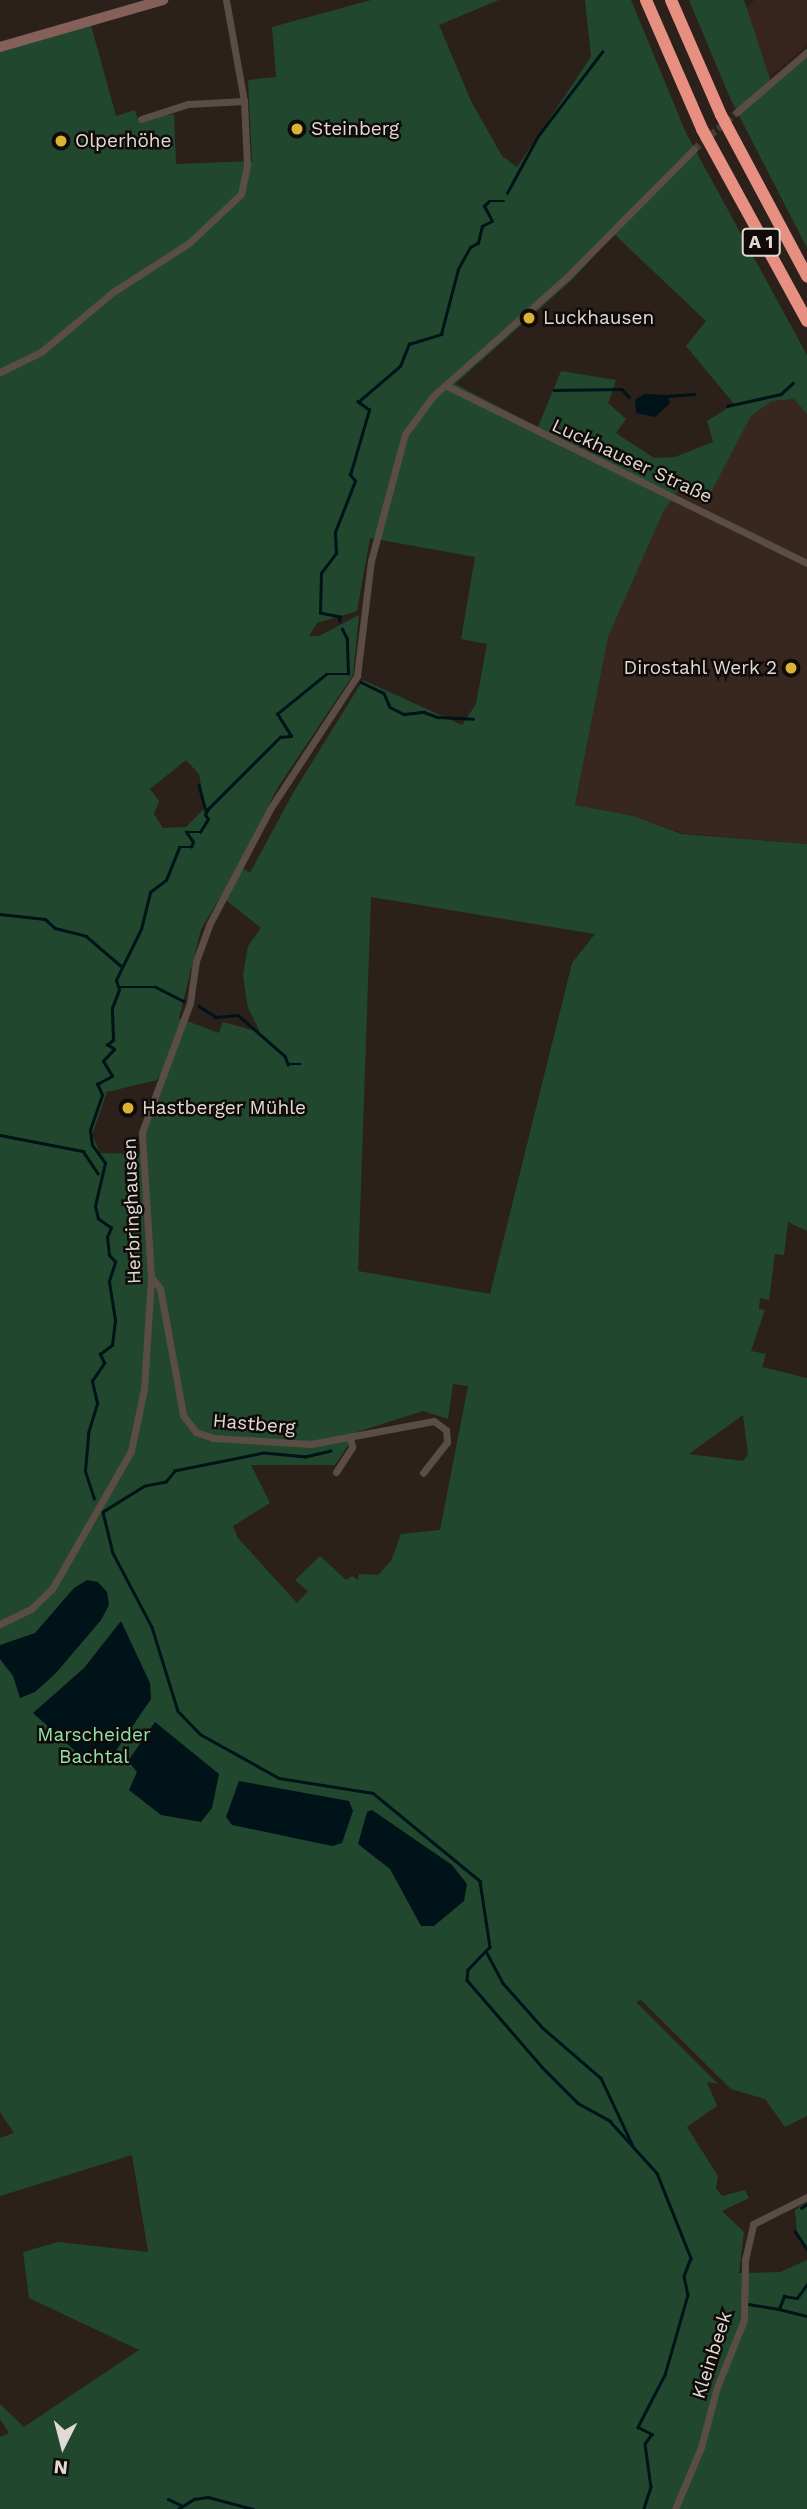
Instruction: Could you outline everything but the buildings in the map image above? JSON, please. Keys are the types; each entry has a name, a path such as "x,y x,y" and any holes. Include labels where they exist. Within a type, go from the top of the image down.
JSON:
{"highway":[{"name":"A 1","path":"646,0 718,162 807,321"},
{"name":"A 1","path":"671,0 736,145 807,276"}],"main road":[{"path":"0,47 163,0"}],"street":[{"path":"0,372 49,346 113,292 189,243 241,194 247,165 244,101 226,0"},
{"path":"737,112 807,52"},
{"path":"141,118 188,104 244,101"},
{"path":"445,385 567,277 694,149"},
{"name":"Luckhauser Straße","path":"445,385 807,563"},
{"name":"Herbringhausen","path":"0,1624 31,1609 52,1589 127,1461 144,1389 152,1277 142,1132 190,1003 205,935 270,809 339,708 357,676 371,561 400,444 418,411 445,385"},
{"name":"Hastberg","path":"152,1277 160,1288 170,1364 183,1415 196,1432 213,1438 305,1444 421,1421 440,1423 447,1434 446,1447 423,1474"},
{"path":"336,1472 352,1447 350,1436"},
{"name":"Kleinbeek","path":"674,2509 701,2447 717,2387 744,2320 745,2260 753,2224 807,2197"}],"shaded area":[{"path":"755,0 807,0 807,45 768,78 747,8"},
{"path":"644,394 667,395 670,403 655,417 636,413 635,400"},
{"name":"Dirostahl Werk 2","path":"794,399 807,414 807,844 682,833 633,816 575,805 608,637 664,510 678,491 706,502 751,416 772,401"},
{"path":"87,1580 98,1582 107,1592 109,1605 101,1620 56,1673 35,1692 20,1698 13,1676 0,1659 0,1645 35,1633 74,1588"},
{"path":"121,1621 150,1683 151,1699 113,1755 91,1765 33,1713 84,1668"},
{"path":"155,1722 219,1774 212,1808 201,1822 161,1815 129,1790 137,1772 128,1761"},
{"path":"239,1781 349,1801 353,1811 342,1843 332,1846 232,1825 226,1817"},
{"path":"372,1810 452,1865 467,1884 464,1901 434,1926 421,1926 390,1869 358,1844 367,1812"}],"green space":[{"name":"Marscheider Bachtal","path":"371,0 499,0 439,25 471,101 502,156 517,167 591,57 585,0 631,0 686,133 807,355 807,414 794,399 772,401 751,416 706,502 678,491 664,510 608,637 575,805 633,816 682,834 807,844 807,1231 788,1222 784,1255 775,1254 769,1300 760,1298 759,1309 765,1310 751,1351 766,1354 762,1367 807,1378 807,2116 785,2127 765,2099 731,2089 641,2000 636,2002 718,2084 707,2082 717,2106 687,2127 718,2176 716,2188 722,2196 745,2190 749,2198 722,2211 744,2232 739,2273 780,2272 807,2260 807,2509 0,2509 0,2437 9,2433 0,2419 0,2404 24,2427 139,2350 29,2298 23,2252 58,2242 148,2252 132,2155 0,2196 0,2138 14,2133 0,2112 0,52 91,25 116,116 135,110 138,120 174,114 176,164 252,161 248,80 276,77 272,27","holes":["614,234 706,321 686,346 734,404 707,421 713,442 675,457 654,458 616,433 626,419 608,403 616,380 561,371 538,427 455,384 573,279","370,538 475,557 461,639 487,644 476,704 462,725 363,680 293,793 250,873 238,865 278,787 353,675 359,615 319,636 309,636 317,623 357,611","186,760 199,774 205,808 186,827 163,828 154,814 159,801 150,789","221,896 261,928 248,946 243,975 248,1008 260,1032 223,1022 219,1033 179,1018 201,929","371,897 595,934 572,963 490,1294 358,1271","162,1072 141,1131 140,1154 100,1153 92,1135 107,1092 157,1080","453,1384 468,1386 440,1530 401,1534 391,1561 378,1575 359,1574 358,1580 352,1576 346,1580 320,1556 295,1580 308,1591 297,1603 238,1538 233,1526 270,1503 251,1465 335,1465 357,1432 423,1411 448,1419","743,1415 748,1454 743,1461 689,1454"]},
{"path":"689,0 744,0 772,85 807,57 807,248 731,100"},
{"path":"807,2202 807,2250 797,2234 795,2210"}],"waterway":[{"path":"507,193 538,136 602,52"},
{"path":"339,621 340,617 320,613 321,573 336,553 335,532 355,481 350,475 369,410 358,402 400,366 409,344 441,334 458,269 470,247 478,243 482,226 492,221 484,206 489,201 504,201"},
{"path":"727,406 781,394 793,383"},
{"path":"554,390 622,389 629,397"},
{"path":"667,396 694,394"},
{"path":"94,1499 85,1471 88,1433 97,1403 92,1381 104,1363 100,1354 112,1345 115,1320 109,1281 115,1262 109,1255 107,1237 111,1228 98,1219 95,1206 105,1163 92,1145 90,1130 102,1095 97,1084 112,1076 103,1061 114,1049 107,1045 113,1040 112,1008 119,990 116,980 141,929 150,892 166,880 179,847 191,847 193,842 186,832 200,832 208,819 205,815 208,809 280,737 291,736 277,714 326,674 348,674 347,639 342,629"},
{"path":"361,682 384,693 390,707 404,714 424,712 438,717 473,719"},
{"path":"199,785 206,811"},
{"path":"0,914 45,919 55,928 86,936 120,965"},
{"path":"119,987 156,987 184,1001"},
{"path":"199,1006 216,1017 238,1015 285,1056 288,1064 300,1064"},
{"path":"0,1135 83,1151 98,1173"},
{"path":"331,1451 306,1457 264,1453 175,1471 166,1482 145,1486 103,1512 113,1553 152,1627 178,1711 200,1734 279,1778 373,1793 480,1881 490,1947 468,1970 467,1980 542,2067 578,2103 610,2121 657,2173 691,2258 684,2276 688,2295 665,2375 638,2427 652,2434 645,2444 651,2487 644,2509"},
{"path":"487,1953 503,1983 543,2028 601,2078 632,2144"},
{"path":"801,2208 807,2204"},
{"path":"795,2231 807,2249"},
{"path":"748,2304 779,2309 784,2296 797,2298 807,2284"},
{"path":"779,2309 807,2316"},
{"path":"178,2509 194,2499 208,2497 253,2509"},
{"path":"168,2499 181,2505"}],"tunnel":[{"path":"694,149 737,112"}],"place":[{"name":"Steinberg","path":"297,129"},
{"name":"Olperhöhe","path":"61,141"},
{"name":"Luckhausen","path":"529,318"},
{"name":"Dirostahl Werk 2","path":"791,668"},
{"name":"Hastberger Mühle","path":"128,1108"}]}
